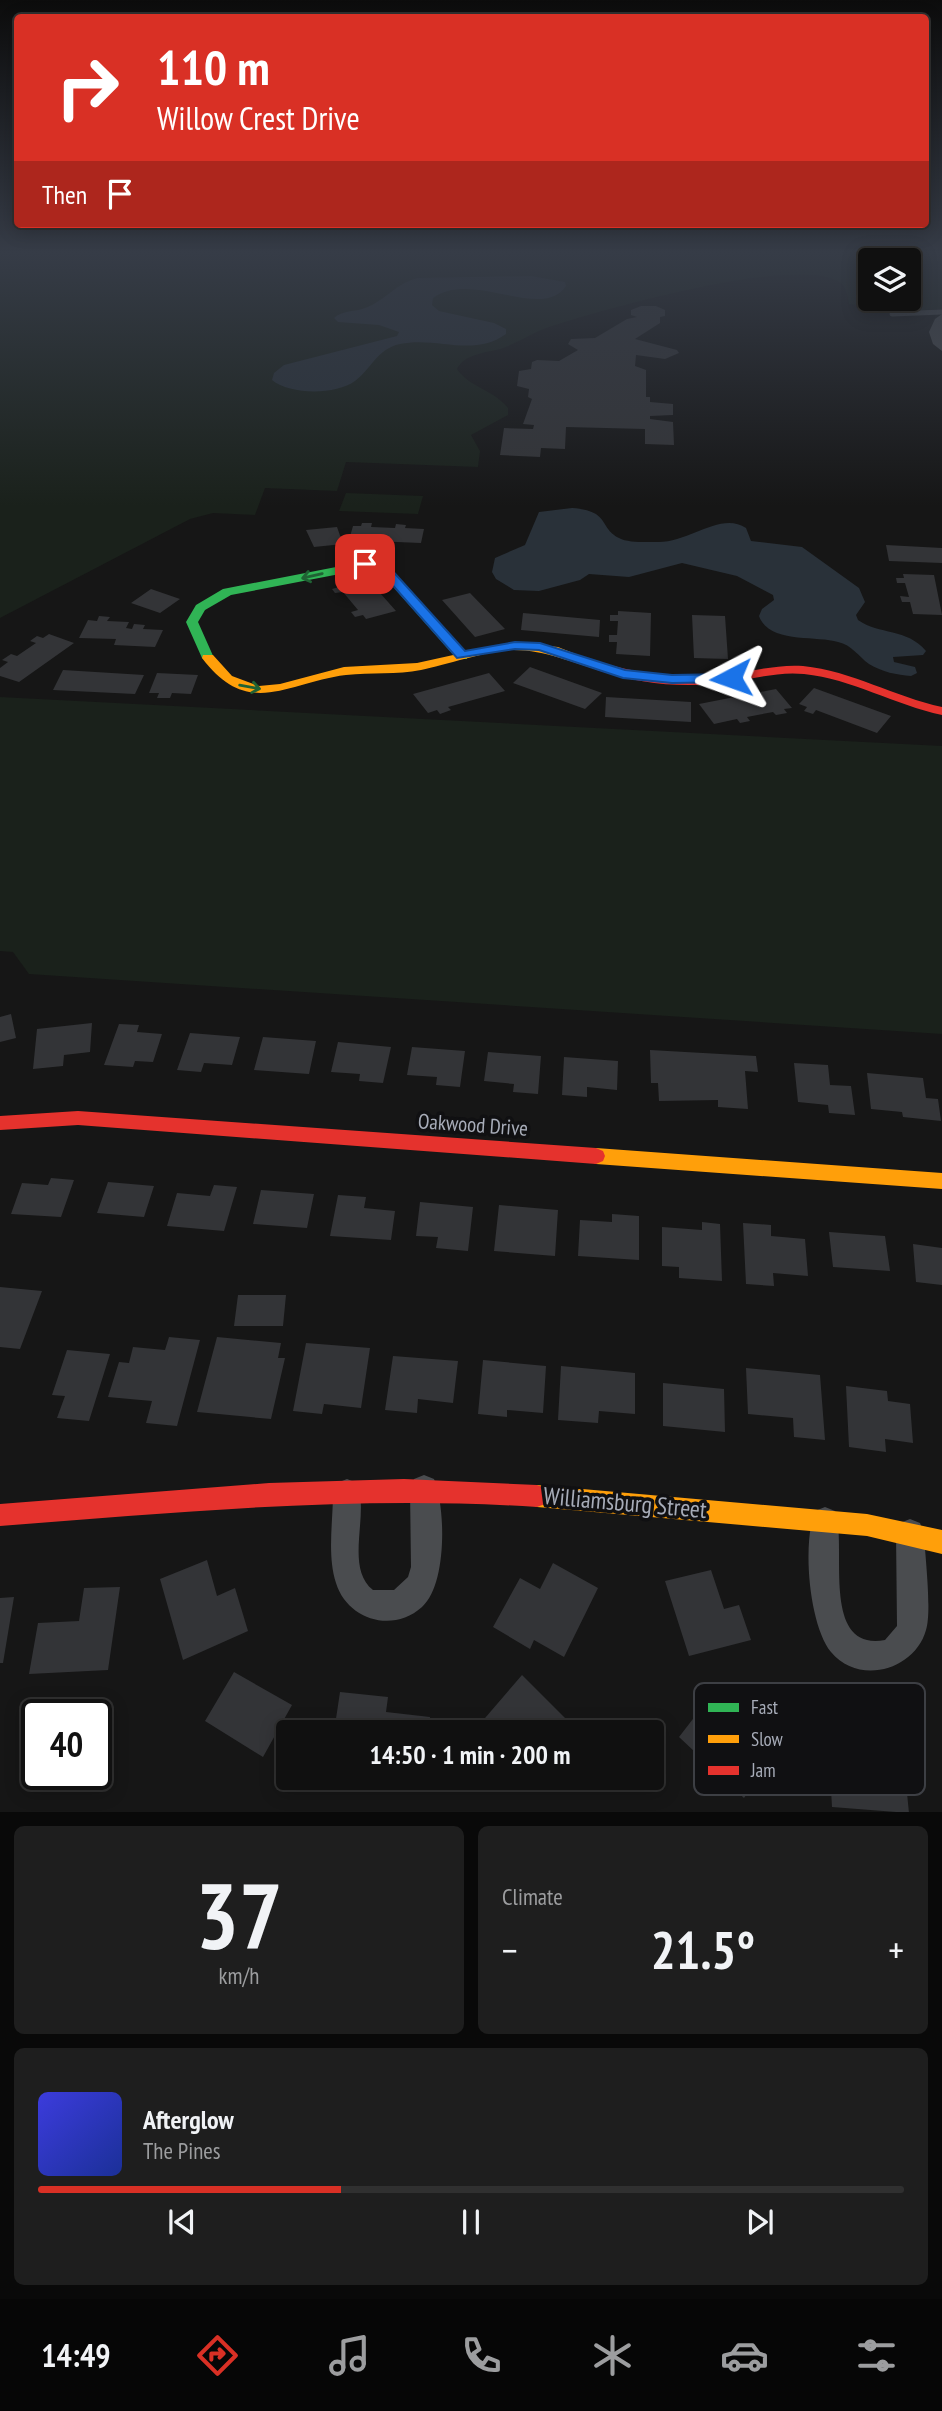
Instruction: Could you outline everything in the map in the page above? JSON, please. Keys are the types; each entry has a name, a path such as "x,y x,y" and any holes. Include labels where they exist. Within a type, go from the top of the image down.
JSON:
{"street":[{"path":"462,656 385,570 372,564 227,592 200,608 192,622 195,635 219,673 232,683 251,689 275,690 338,672 414,668 515,646 540,646 606,670 672,679 716,680 770,671 808,671 922,708 942,711"},
{"name":"Oakwood Drive","path":"0,1122 78,1118 942,1181"},
{"path":"347,1493 346,1555 349,1581 357,1596 371,1604 386,1606 413,1598 422,1585 427,1549 424,1489"},
{"name":"Williamsburg Street","path":"0,1516 347,1493 424,1489 472,1490 825,1521 910,1533 942,1542"},
{"path":"825,1521 825,1601 830,1620 838,1637 854,1651 874,1656 894,1653 906,1642 912,1628 910,1533"}],"shaded area":[{"path":"0,337 528,337 503,348 477,354 465,360 457,369 508,408 508,415 471,435 480,451 478,467 346,462 337,491 265,488 255,515 213,513 190,519 0,618"},
{"path":"395,337 501,337 481,345 414,342 392,346 380,354 355,381 347,386 325,391 301,391 272,380 274,373 284,365"},
{"path":"346,493 423,496 418,514 339,511"},
{"path":"572,508 593,512 613,534 627,541 668,541 725,523 746,528 751,541 802,547 859,588 865,602 856,615 858,620 866,625 902,635 926,651 923,655 893,657 894,662 915,667 917,673 906,676 879,669 838,642 794,637 772,631 764,625 759,616 762,609 774,600 773,595 737,576 682,563 629,577 589,574 580,580 539,591 514,590 496,579 492,572 495,558 525,545 539,512"},
{"path":"0,697 942,746 942,1034 29,974 13,952 0,951"}],"building":[{"path":"639,337 635,339 677,350 679,353 665,359 636,355 635,366 646,370 646,397 650,397 650,402 673,404 673,415 650,416 650,419 673,422 674,445 645,444 645,429 566,427 565,449 541,448 540,457 500,455 504,428 533,429 534,425 523,424 532,399 528,397 529,389 517,386 519,371 531,369 532,362 537,360 559,361 578,350 568,344 571,339"},
{"path":"362,523 372,523 371,527 395,528 396,524 406,525 405,528 424,529 421,543 349,540 353,526 361,526"},
{"path":"337,527 343,544 314,547 306,530"},
{"path":"886,545 942,548 942,563 889,561"},
{"path":"903,574 934,575 942,615 913,614 910,602 902,602 900,596 909,597 905,583 897,583 896,578 904,578"},
{"path":"365,576 396,611 366,619 363,615 355,617 351,612 358,610 343,592 335,593 332,589 339,587 336,584"},
{"path":"151,589 180,599 160,613 131,603"},
{"path":"470,593 505,629 475,637 442,600"},
{"path":"618,611 651,613 650,656 616,654 617,642 609,642 609,635 617,635 618,621 610,621 610,615 618,615"},
{"path":"523,613 600,620 599,637 521,630"},
{"path":"692,615 725,616 728,659 694,658"},
{"path":"99,616 110,617 107,621 129,622 126,628 132,629 134,624 145,625 143,629 163,630 155,647 114,645 116,639 79,638 88,620 97,621"},
{"path":"49,634 74,643 19,682 0,676 0,668 8,662 2,660 11,654 17,656 36,643 30,641 37,636 43,638"},
{"path":"530,667 602,693 585,709 513,683"},
{"path":"63,670 144,675 135,694 53,690"},
{"path":"157,673 198,675 191,694 172,693 170,698 157,698 159,693 149,693"},
{"path":"489,673 505,691 448,707 451,710 440,714 437,710 428,713 413,694"},
{"path":"814,688 891,716 877,733 816,710 813,714 804,711 807,707 799,704"},
{"path":"776,689 792,708 784,709 787,713 776,715 773,712 747,717 750,721 740,723 737,719 714,724 699,704"},
{"path":"606,697 691,702 691,722 605,717"},
{"path":"11,1014 16,1038 0,1042 0,1017"},
{"path":"92,1023 90,1052 64,1055 63,1066 33,1069 37,1029"},
{"path":"119,1024 139,1025 137,1032 162,1034 153,1062 135,1061 133,1067 104,1065"},
{"path":"190,1033 240,1037 232,1065 204,1063 201,1072 177,1070"},
{"path":"263,1037 316,1041 309,1074 254,1070"},
{"path":"338,1042 391,1047 383,1083 359,1081 360,1074 331,1072"},
{"path":"412,1047 465,1051 460,1087 436,1085 437,1077 407,1075"},
{"path":"650,1050 756,1056 758,1072 745,1071 748,1109 718,1107 718,1100 659,1101 658,1083 651,1083"},
{"path":"488,1052 541,1056 538,1094 513,1092 514,1084 484,1081"},
{"path":"564,1057 618,1061 617,1090 587,1087 587,1097 562,1095"},
{"path":"794,1063 828,1065 830,1085 851,1086 855,1115 829,1113 828,1105 798,1102"},
{"path":"867,1073 923,1078 926,1098 938,1099 941,1121 903,1117 902,1112 871,1109"},
{"path":"51,1178 74,1180 61,1217 11,1214 22,1183 48,1185"},
{"path":"108,1182 154,1186 144,1217 97,1213"},
{"path":"214,1185 237,1187 224,1231 167,1226 177,1193 210,1196"},
{"path":"261,1190 314,1194 307,1228 253,1224"},
{"path":"338,1195 366,1197 364,1208 395,1211 391,1240 330,1236"},
{"path":"420,1202 473,1207 468,1251 436,1248 438,1237 416,1236"},
{"path":"499,1205 558,1210 555,1256 494,1251"},
{"path":"612,1214 639,1216 639,1260 578,1256 580,1220 612,1222"},
{"path":"702,1222 720,1224 722,1281 679,1278 679,1267 662,1266 662,1227 702,1230"},
{"path":"743,1223 771,1225 771,1236 805,1239 808,1276 773,1273 774,1286 746,1284"},
{"path":"829,1232 885,1236 890,1271 833,1267"},
{"path":"913,1244 942,1248 942,1285 916,1282"},
{"path":"0,1287 42,1291 20,1349 0,1347"},
{"path":"238,1295 286,1295 283,1326 234,1326"},
{"path":"169,1337 200,1340 177,1426 146,1423 152,1401 108,1397 119,1362 129,1363 133,1347 165,1350"},
{"path":"217,1337 281,1343 278,1358 285,1358 271,1419 197,1412"},
{"path":"306,1343 370,1348 361,1408 324,1404 322,1414 293,1411"},
{"path":"67,1350 110,1354 89,1421 57,1418 65,1396 52,1395"},
{"path":"393,1356 458,1361 453,1403 418,1399 417,1413 385,1410"},
{"path":"483,1360 546,1366 543,1413 507,1410 507,1417 478,1414"},
{"path":"561,1366 635,1373 635,1414 599,1411 598,1423 558,1420"},
{"path":"746,1368 820,1375 825,1440 794,1437 793,1418 748,1414"},
{"path":"663,1383 724,1389 725,1432 663,1426"},
{"path":"846,1386 887,1391 888,1401 910,1404 913,1443 885,1439 886,1452 849,1447"},
{"path":"207,1560 217,1596 235,1588 248,1631 183,1660 160,1579"},
{"path":"553,1563 598,1588 564,1657 534,1640 530,1649 493,1627 520,1578 540,1589"},
{"path":"711,1570 724,1609 739,1605 751,1640 689,1656 665,1581"},
{"path":"120,1587 108,1670 29,1674 38,1623 79,1621 84,1588"},
{"path":"14,1597 3,1663 0,1663 0,1598"},
{"path":"234,1672 292,1705 284,1720 276,1720 276,1734 263,1757 205,1721"},
{"path":"522,1675 567,1720 483,1720"},
{"path":"340,1692 388,1697 386,1712 430,1717 430,1720 336,1720"},
{"path":"694,1718 694,1751 679,1737"},
{"path":"831,1795 907,1795 909,1812 896,1812 832,1807"}],"traffic: fast":[{"path":"208,658 192,622 200,608 227,592 372,564 385,570 462,656"}],"traffic: slow":[{"path":"208,658 227,679 258,690 280,688 344,671 417,667 512,646 553,650 602,667"},
{"path":"596,1156 942,1181"},
{"path":"537,1496 867,1525 942,1542"}],"traffic: jam":[{"path":"602,667 646,678 678,681 803,670 839,677 907,702 942,711"},
{"path":"0,1123 78,1118 596,1156"},
{"path":"0,1515 201,1499 336,1492 404,1490 537,1496"}],"route":[{"path":"365,564 385,570 462,656 503,647 540,646 593,666 640,677 699,680 731,678"}]}
